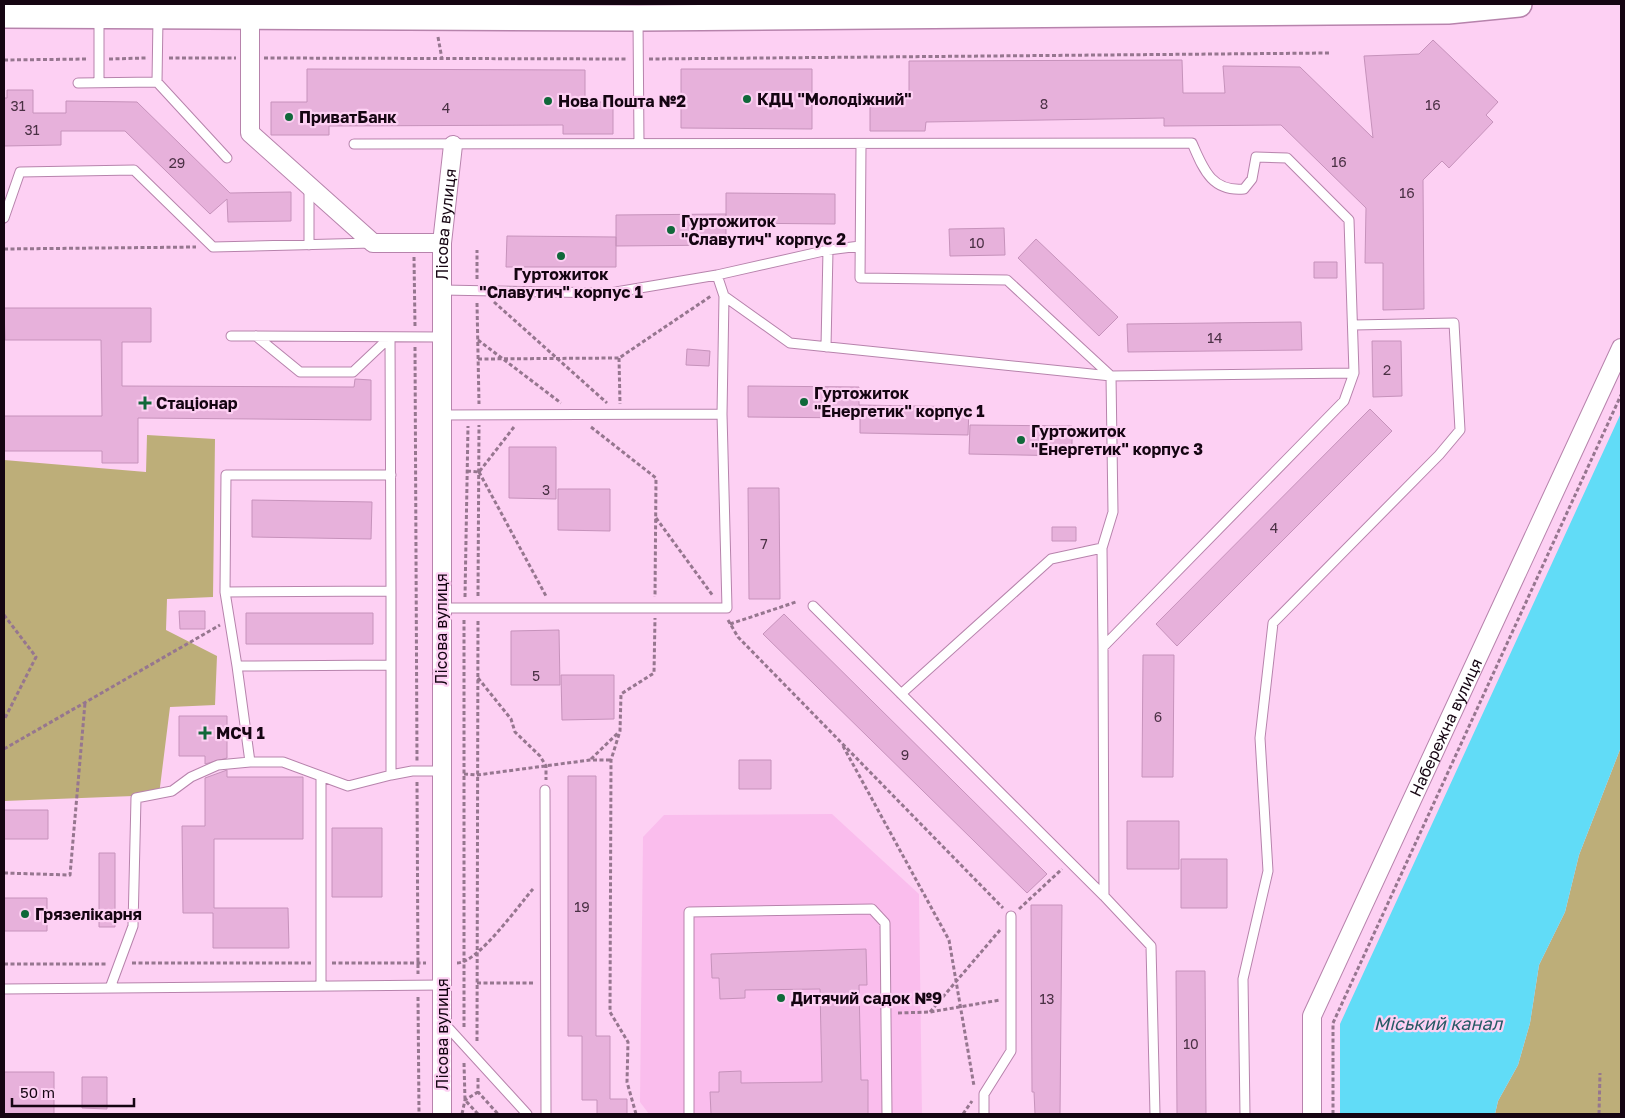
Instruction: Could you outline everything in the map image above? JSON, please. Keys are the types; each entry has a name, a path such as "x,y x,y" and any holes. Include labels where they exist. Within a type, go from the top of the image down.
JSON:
{"street":[{"path":"4,15 638,18 1448,11 1519,4"},
{"path":"250,15 250,133 308,187 373,243 442,243"},
{"name":"Лісова вулиця","path":"442,1114 442,243 453,145"},
{"name":"Набережна вулиця","path":"1312,1114 1312,1016 1621,348"}],"lane":[{"path":"99,15 99,82"},
{"path":"158,15 157,82 227,158"},
{"path":"638,18 639,143"},
{"path":"78,83 157,82"},
{"path":"354,144 639,143 860,145 1192,143 1203,168 1214,182 1232,190 1244,189 1252,178 1256,157 1287,158 1349,220 1354,324 1354,373 1344,401 1103,647"},
{"path":"860,145 860,278 1007,280 1111,376 1113,512 1102,548 1104,896"},
{"path":"4,218 20,172 134,170 213,247 373,243"},
{"path":"308,187 309,245"},
{"path":"442,290 610,293 716,275 828,250 860,246"},
{"path":"826,347 828,250"},
{"path":"441,608 727,608 722,414 723,293 716,275"},
{"path":"723,293 790,342 826,347 1111,376 1354,373"},
{"path":"1244,1114 1243,978 1268,871 1260,738 1272,623 1439,455 1460,430 1454,323 1354,324"},
{"path":"231,336 442,337"},
{"path":"256,336 300,372 353,372 390,337"},
{"path":"390,337 391,775"},
{"path":"442,415 722,414"},
{"path":"250,762 225,592 226,476 390,475"},
{"path":"901,694 1051,559 1102,548"},
{"path":"225,592 391,591"},
{"path":"813,606 1104,896 1151,946 1155,1114"},
{"path":"237,666 391,665"},
{"path":"110,988 133,926 136,798 172,791 191,777 218,765 250,762 283,762 348,786 391,775 417,771 442,771"},
{"path":"321,986 322,776"},
{"path":"546,790 546,1114"},
{"path":"689,1114 690,912 872,909 886,923 888,1114"},
{"path":"984,1114 984,1094 1011,1051 1011,916"},
{"path":"4,989 442,985"},
{"path":"442,1022 527,1114"}],"path":[{"path":"4,60 157,58 638,59 1329,53"},
{"path":"414,243 419,1114"},
{"path":"4,249 213,247"},
{"path":"477,250 480,415 477,1060 478,1092 498,1114"},
{"path":"478,290 620,415"},
{"path":"478,358 619,358 723,293"},
{"path":"478,340 656,478 654,673 621,694 620,731 611,760 610,1012 628,1042 627,1082 636,1114"},
{"path":"619,358 620,415"},
{"name":"Набережна вулиця","path":"1333,1114 1333,1023 1621,395"},
{"path":"462,1114 465,1100 464,608 468,415"},
{"path":"479,472 524,415"},
{"path":"467,471 479,472"},
{"path":"479,472 552,608"},
{"path":"655,518 722,608 738,637 1011,916"},
{"path":"730,624 796,602"},
{"path":"4,615 36,657 4,720"},
{"path":"4,749 229,620"},
{"path":"478,678 510,719 515,732 540,756 546,766 546,790"},
{"path":"4,873 70,875 85,702"},
{"path":"590,760 620,731"},
{"path":"840,741 948,940 976,1096 963,1114"},
{"path":"464,774 478,775 590,760 611,760"},
{"path":"930,1012 1011,916 1070,862"},
{"path":"4,964 464,963 477,953 546,874"},
{"path":"477,983 546,983"},
{"path":"886,1014 930,1012 1011,999"},
{"path":"1599,1114 1600,1073"},
{"path":"465,1100 478,1092"},
{"path":"465,1100 478,1114"}],"shaded area":[{"path":"147,435 215,439 213,597 167,599 166,630 217,656 215,705 170,707 159,795 4,801 4,460 146,472"},
{"path":"1621,747 1621,1114 1495,1114 1498,1101 1518,1065 1530,1023 1539,965 1565,912 1579,855"},
{"name":"Дитячий садок №9","path":"832,814 919,894 922,1114 649,1114 640,1102 643,837 664,815"}],"water":[{"name":"Міський канал","path":"1621,413 1621,747 1579,855 1565,912 1539,965 1530,1023 1518,1065 1498,1101 1495,1114 1340,1114 1340,1024"}],"building":[{"path":"1433,40 1498,102 1486,115 1493,122 1449,168 1442,161 1423,180 1424,309 1383,310 1383,263 1365,263 1366,208 1281,125 1164,126 1164,118 926,122 925,131 870,131 870,99 909,99 909,61 1182,60 1183,93 1225,93 1223,66 1300,67 1373,138 1364,56 1419,54"},
{"path":"307,69 585,70 585,102 613,102 613,134 563,134 563,125 329,126 329,135 271,135 271,102 307,102"},
{"name":"КДЦ \"Молодіжний\"","path":"681,69 812,69 812,129 681,128"},
{"path":"7,90 33,90 33,113 66,113 66,101 137,102 230,193 291,192 291,221 228,222 227,199 210,214 125,131 61,131 61,145 4,146 4,98 7,98"},
{"path":"726,193 835,194 835,224 726,223"},
{"name":"Гуртожиток \"Славутич\" корпус 2","path":"726,214 726,245 616,246 616,215"},
{"path":"1004,228 1005,255 950,256 949,229"},
{"name":"Гуртожиток \"Славутич\" корпус 1","path":"507,236 616,237 616,267 506,267"},
{"path":"1036,239 1118,317 1099,336 1018,258"},
{"path":"1314,262 1337,262 1337,278 1314,278"},
{"path":"4,308 151,308 151,342 122,342 122,386 354,387 355,379 371,380 371,420 138,418 138,463 102,463 102,451 4,451 4,416 102,416 101,340 5,340"},
{"path":"1301,322 1302,350 1128,352 1127,324"},
{"path":"1372,341 1401,341 1402,396 1373,397"},
{"path":"687,349 710,351 709,366 686,365"},
{"path":"748,386 859,387 859,405 969,407 968,435 860,433 860,418 748,417"},
{"path":"1370,409 1392,431 1177,646 1156,624"},
{"name":"Гуртожиток \"Енергетик\" корпус 3","path":"970,425 1072,426 1072,456 969,454"},
{"path":"509,447 556,447 556,499 509,498"},
{"path":"748,488 779,488 780,599 749,599"},
{"path":"558,489 610,489 610,531 558,530"},
{"path":"252,500 372,502 371,539 252,537"},
{"path":"1052,527 1076,527 1076,541 1052,541"},
{"path":"179,611 205,611 205,629 180,629"},
{"path":"246,613 373,613 373,644 246,644"},
{"path":"784,614 1047,874 1027,893 763,634"},
{"path":"559,630 560,685 511,685 511,631"},
{"path":"1143,655 1174,655 1173,777 1142,777"},
{"path":"561,675 614,675 614,719 562,720"},
{"path":"179,716 227,716 227,758 205,764 205,756 179,756"},
{"path":"739,760 771,760 771,789 739,789"},
{"path":"227,770 227,777 303,777 303,839 214,839 214,908 288,908 289,948 213,948 213,913 183,913 182,826 205,826 205,778"},
{"path":"568,776 596,776 596,1036 610,1036 610,1099 627,1099 627,1114 597,1114 597,1100 582,1100 582,1036 568,1036"},
{"path":"4,810 48,810 48,839 4,839"},
{"path":"1127,821 1179,821 1179,869 1127,869"},
{"path":"332,828 382,828 382,897 332,897"},
{"path":"99,853 115,853 115,927 99,927"},
{"path":"1181,859 1227,859 1227,908 1181,908"},
{"name":"Грязелікарня","path":"4,898 47,898 47,931 4,931"},
{"path":"1031,905 1062,905 1060,1114 1035,1114 1034,1092 1032,1092"},
{"path":"866,949 867,985 859,985 861,1080 868,1080 868,1114 711,1114 710,1092 719,1092 719,1072 741,1071 741,1083 822,1082 820,989 745,990 745,998 720,999 719,978 712,978 711,954"},
{"path":"1176,971 1205,971 1206,1114 1177,1114"},
{"path":"4,1072 54,1072 54,1114 4,1114"},
{"path":"82,1077 107,1077 107,1109 82,1108"}],"place":[{"name":"КДЦ \"Молодіжний\"","path":"747,99"},
{"name":"Нова Пошта №2","path":"548,101"},
{"name":"ПриватБанк","path":"289,117"},
{"name":"Гуртожиток \"Славутич\" корпус 2","path":"671,230"},
{"name":"Гуртожиток \"Славутич\" корпус 1","path":"561,256"},
{"name":"Гуртожиток \"Енергетик\" корпус 1","path":"804,402"},
{"name":"Стаціонар","path":"145,403"},
{"name":"Гуртожиток \"Енергетик\" корпус 3","path":"1021,440"},
{"name":"МСЧ 1","path":"205,733"},
{"name":"Грязелікарня","path":"25,914"},
{"name":"Дитячий садок №9","path":"781,998"}]}
